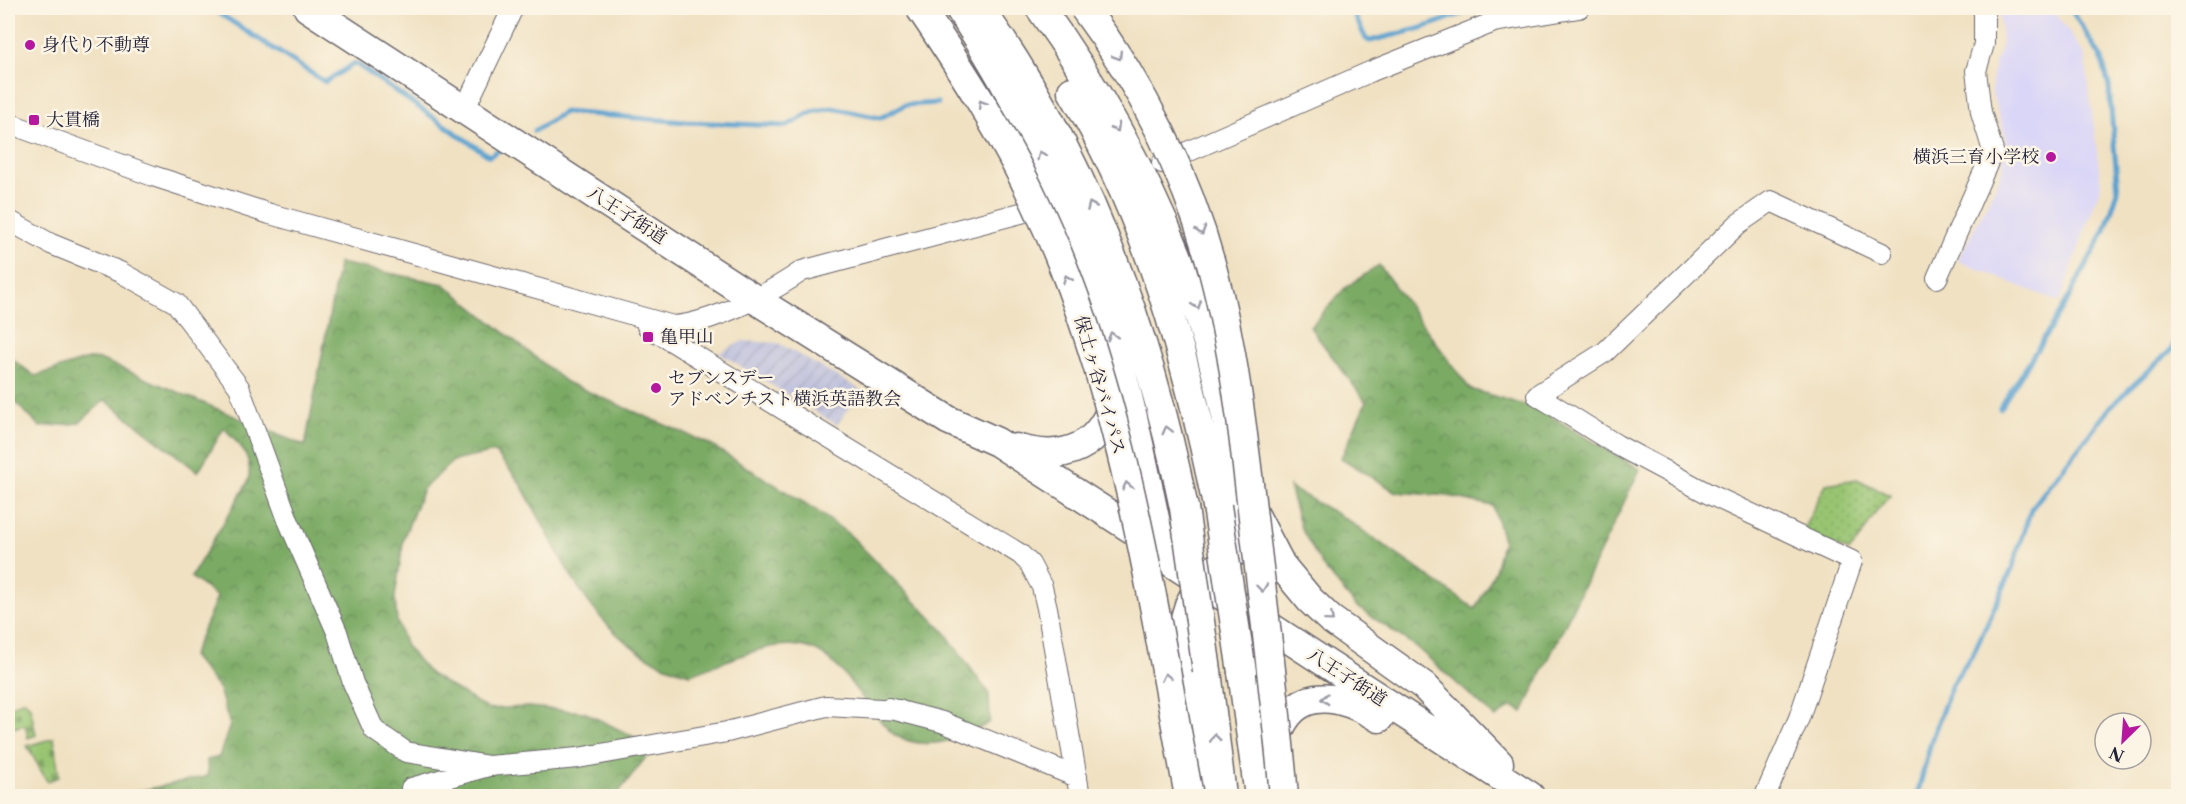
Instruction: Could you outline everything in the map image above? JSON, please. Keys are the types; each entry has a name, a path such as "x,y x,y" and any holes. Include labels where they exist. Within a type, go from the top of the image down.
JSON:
{"highway":[{"name":"八王子街道","path":"308,8 753,297 948,420 997,442 1152,542 1163,557 1531,796"},
{"name":"保土ヶ谷バイパス","path":"920,8 976,93 1035,202 1087,332 1120,454 1189,796"},
{"path":"959,8 1017,105 1045,164 1105,313 1120,368 1163,557"},
{"path":"979,8 1040,100 1074,166 1118,270 1159,398 1184,508 1222,796"},
{"path":"1020,8 1075,96 1106,155 1132,213 1174,327 1203,439 1217,506 1259,796"},
{"path":"1040,8 1126,146 1174,244 1201,316 1230,442 1246,495 1271,549 1310,600 1330,619 1424,686 1531,796"},
{"path":"1084,8 1114,50 1164,138 1189,196 1214,272 1232,364 1247,469 1276,708 1284,796"},
{"path":"997,442 1033,453 1053,455 1070,451 1088,442 1103,426 1114,399 1120,368"},
{"name":"八王子街道","path":"948,420 989,455 1147,556 1163,557"},
{"path":"1202,796 1181,631 1189,605 1202,582 1232,554 1239,540 1240,507 1230,442"},
{"path":"1249,613 1261,650 1278,796"},
{"path":"1273,752 1277,733 1286,717 1300,705 1328,698 1357,704 1416,742 1473,759"}],"street":[{"path":"465,108 513,8"},
{"path":"1161,163 1372,71 1494,22 1579,8"},
{"path":"1937,278 1993,151 1981,112 1976,71 1984,44 1982,8"},
{"path":"8,123 153,176 270,214 632,317 673,326 692,325 708,320 753,297 776,290 801,271 1043,207"},
{"path":"1765,796 1799,718 1852,561 1707,493 1617,445 1537,395 1605,352 1738,224 1771,201 1882,253"},
{"path":"8,220 51,244 120,272 176,303 239,387 288,520 337,632 353,683 374,730 406,752 489,766"},
{"path":"632,317 1020,554 1030,564 1042,587 1047,608 1078,787"},
{"path":"857,701 942,722 1078,787"},
{"path":"411,788 489,766 578,758 715,734 826,706 899,710"}],"shaded area":[{"name":"横浜三育小学校","path":"1999,8 2044,8 2056,14 2085,55 2101,185 2060,302 1958,261 2001,175 2006,139 1992,94 1992,74 2002,43"},
{"path":"743,341 778,343 861,390 837,425 719,353"}],"green space":[{"path":"339,263 444,284 566,382 709,444 813,508 850,535 944,631 989,694 990,722 968,734 944,742 919,743 907,740 895,735 884,725 833,662 815,650 800,646 786,645 758,650 690,674 657,662 629,645 586,599 568,572 521,485 495,452 453,461 423,489 404,537 395,597 397,621 406,646 430,674 488,709 528,707 584,712 640,740 646,757 618,793 610,796 116,796 208,776 207,760 219,757 230,725 219,689 192,656 217,597 191,577 248,482 249,465 244,452 224,428 198,472 105,400 79,423 40,427 8,395 8,356 35,376 88,359 102,360 305,446"},
{"path":"1379,265 1470,389 1538,409 1640,469 1523,712 1512,706 1496,718 1416,647 1356,606 1323,567 1301,528 1289,487 1346,519 1475,609 1495,571 1503,540 1493,506 1448,496 1396,492 1341,458 1366,402 1310,327 1345,288"},
{"path":"1857,479 1891,496 1884,502 1849,551 1802,532 1826,484"},
{"path":"24,700 30,706 36,735 28,738 25,725 8,729 8,708"},
{"path":"54,738 59,777 47,781 27,746"}],"waterway":[{"path":"211,8 325,82 355,63 489,156 501,149"},
{"path":"1136,10 1140,8"},
{"path":"1351,8 1366,39 1370,41 1422,28 1478,8"},
{"path":"2000,408 2063,308 2105,230 2118,191 2109,86 2102,59 2070,8"},
{"path":"534,131 564,112 686,122 787,126 812,112 832,108 880,118 905,105 938,103"},
{"path":"1917,796 1932,738 1952,684 1974,652 2012,569 2031,509 2113,404 2171,350 2178,333"}],"place":[{"name":"身代り不動尊","path":"30,45"},
{"name":"大貫橋","path":"34,120"},
{"name":"横浜三育小学校","path":"2051,157"},
{"name":"亀甲山","path":"648,337"},
{"name":"セブンスデー アドベンチスト横浜英語教会","path":"656,388"}]}
